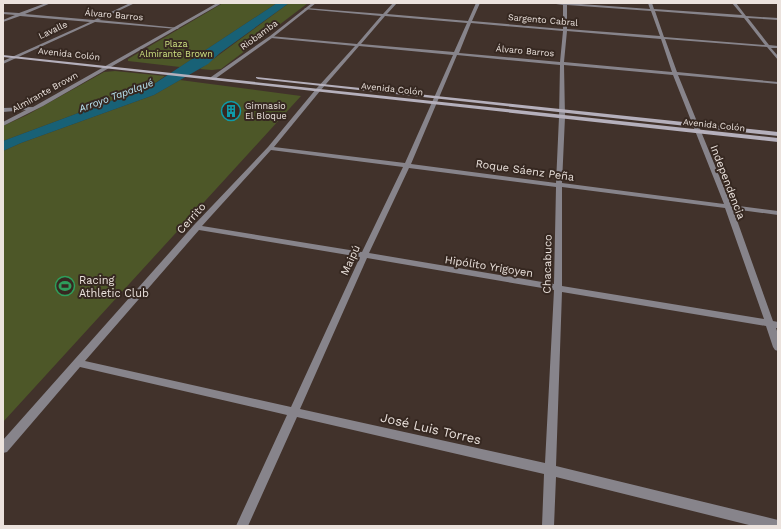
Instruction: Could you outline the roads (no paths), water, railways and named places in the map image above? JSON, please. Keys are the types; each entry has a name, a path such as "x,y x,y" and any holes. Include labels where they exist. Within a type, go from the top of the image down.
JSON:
{"main road":[{"name":"Avenida Colón","path":"3,51 209,72 320,87"},
{"name":"Avenida Colón","path":"3,56 778,134"},
{"name":"Avenida Colón","path":"562,113 698,132 778,140"}],"street":[{"path":"3,21 49,3"},
{"name":"Lavalle","path":"3,63 132,3"},
{"path":"213,3 220,3"},
{"name":"Almirante Brown","path":"3,123 24,114 117,63 220,3"},
{"name":"Riobamba","path":"213,78 271,37 314,3"},
{"name":"Cerrito","path":"3,448 197,227 270,148 320,87 395,3"},
{"name":"Maipú","path":"242,526 364,256 408,164 478,3"},
{"path":"551,3 651,6 746,17 778,19"},
{"name":"Chacabuco","path":"548,526 558,288 559,184 565,3"},
{"path":"734,3 778,59"},
{"name":"Independencia","path":"651,6 695,125 728,206 778,347"},
{"name":"Sargento Cabral","path":"306,10 778,47"},
{"name":"Álvaro Barros","path":"3,13 92,22 177,28"},
{"name":"Álvaro Barros","path":"271,37 778,83"},
{"path":"3,110 24,109 50,99"},
{"path":"3,110 14,115 3,123"},
{"name":"Roque Sáenz Peña","path":"270,148 408,164 778,213"},
{"name":"Hipólito Yrigoyen","path":"197,227 778,325"},
{"name":"José Luis Torres","path":"77,363 295,411 550,470 778,526"}],"water":[{"path":"277,3 289,3 220,53 208,64 154,95 21,143 3,151 3,141 151,86"}],"place":[{"name":"Gimnasio El Bloque","path":"231,111"},
{"name":"Racing Athletic Club","path":"65,286"}],"park label":[{"name":"Plaza Almirante Brown","path":"176,50"}],"water label":[{"name":"Arroyo Tapalqué","path":"116,95"}]}
